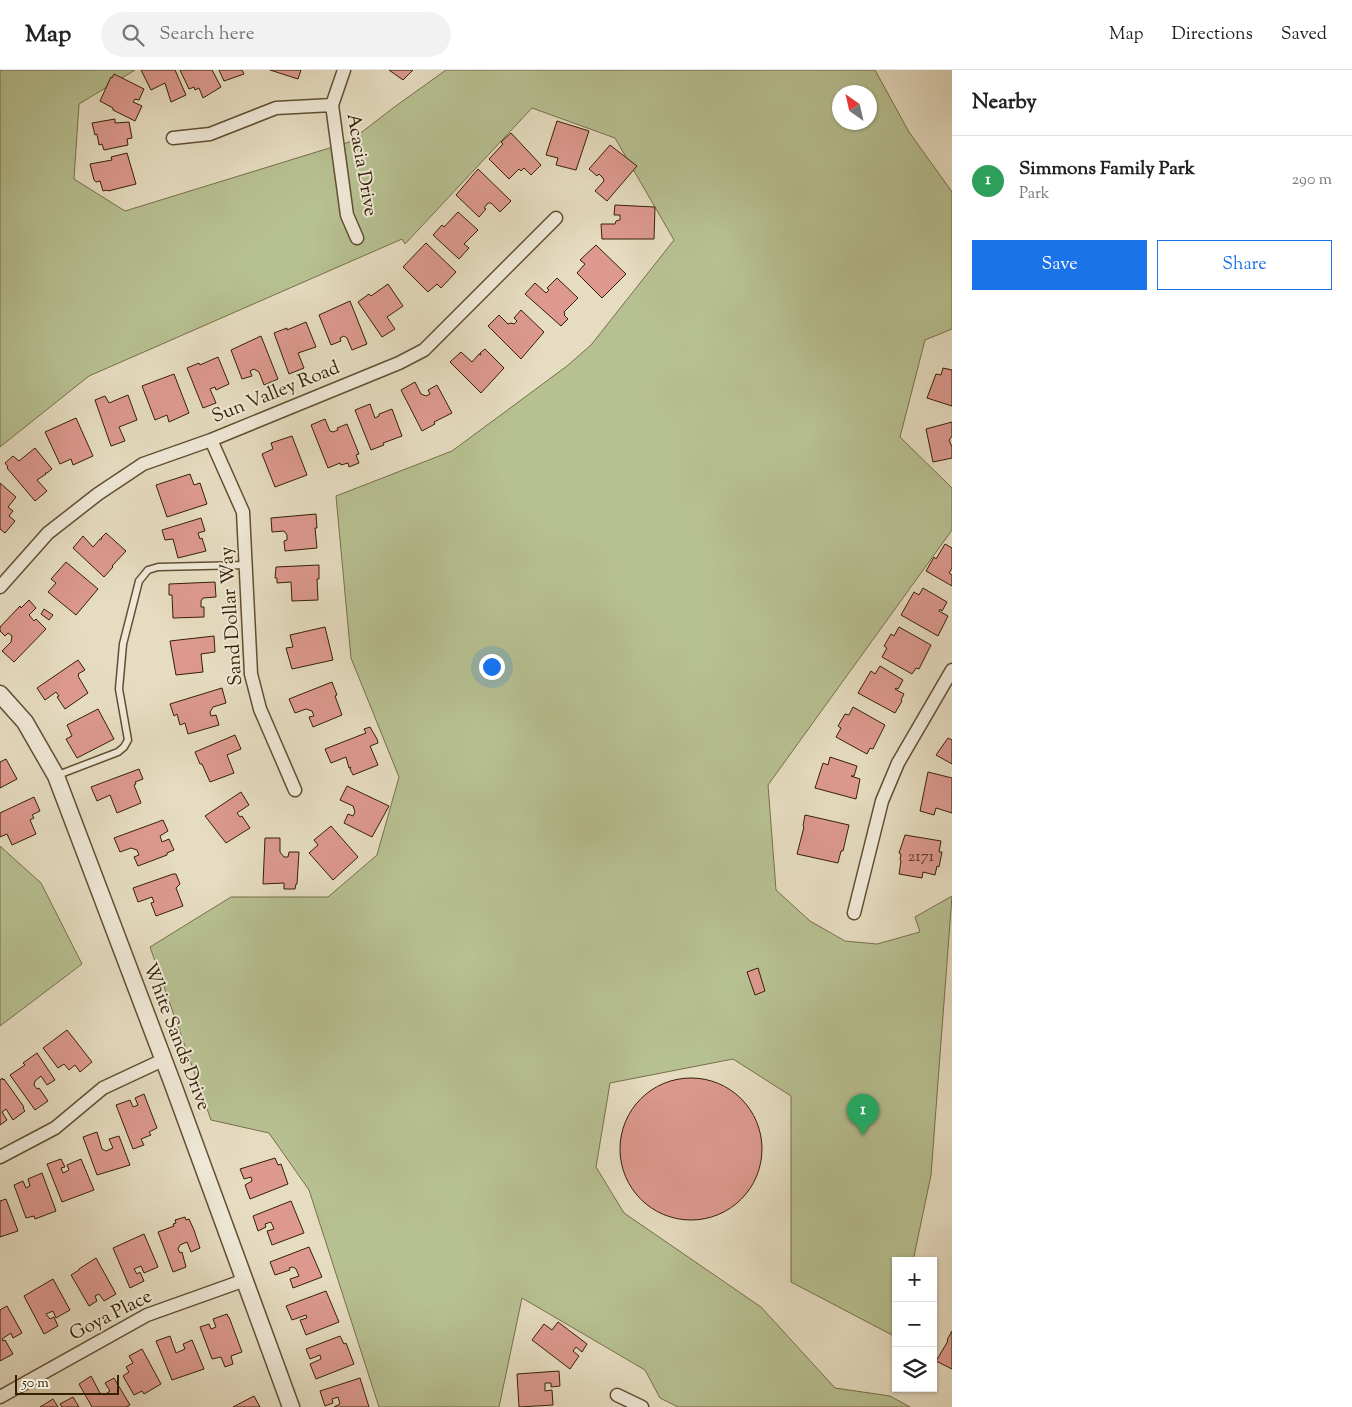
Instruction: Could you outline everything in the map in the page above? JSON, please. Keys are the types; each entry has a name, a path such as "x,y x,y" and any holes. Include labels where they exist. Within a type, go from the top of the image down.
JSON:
{"street":[{"name":"Acacia Drive","path":"344,70 332,105 348,215 357,238"},
{"path":"172,138 210,134 276,108 332,105"},
{"name":"Sun Valley Road","path":"0,587 48,533 98,494 143,464 211,440 399,363 424,350 556,218"},
{"name":"Sand Dollar Way","path":"211,440 243,512 251,674 260,710 295,790"},
{"path":"854,913 882,801 898,764 952,670"},
{"name":"White Sands Drive","path":"0,694 25,722 56,776 291,1407"},
{"path":"0,1157 55,1128 103,1088 163,1060"},
{"name":"Goya Place","path":"0,1397 147,1315 245,1280"},
{"path":"617,1395 642,1407"}],"lane":[{"path":"56,776 118,752 128,740 118,689 123,644 139,581 148,570 158,567 246,565"}],"green space":[{"path":"0,70 135,70 79,104 74,179 125,211 349,142 446,70 875,70 909,132 952,192 952,329 925,340 900,437 952,488 952,530 768,785 776,890 810,921 845,941 877,944 920,932 915,917 952,896 931,1175 914,1257 892,1257 892,1335 791,1282 791,1096 733,1059 610,1083 596,1167 624,1213 761,1307 835,1388 890,1396 910,1407 678,1407 660,1398 645,1370 522,1298 499,1407 379,1407 309,1190 269,1133 211,1120 150,947 231,897 328,897 377,855 399,777 351,658 336,496 452,451 567,366 591,345 674,240 615,138 532,108 405,244 402,239 89,376 0,447"},
{"path":"0,846 41,883 82,964 0,1026"}],"building":[{"path":"141,70 175,70 186,95 171,102 165,83 151,90"},
{"path":"180,70 212,70 221,87 203,98 199,88 195,90 194,87 189,89"},
{"path":"219,70 242,70 244,74 224,81"},
{"path":"270,70 301,70 298,79"},
{"path":"389,70 413,70 403,80"},
{"path":"114,74 144,89 139,100 135,99 133,102 142,106 135,121 100,101"},
{"path":"115,119 115,123 129,122 132,138 127,139 128,145 104,150 102,144 99,145 92,123"},
{"path":"557,121 589,131 576,170 556,165 558,158 546,155"},
{"path":"511,133 541,165 531,175 524,168 521,171 519,169 509,179 489,159 503,144 501,142"},
{"path":"610,145 637,166 607,201 595,191 604,181 603,178 599,174 597,176 589,169"},
{"path":"127,153 136,184 103,191 100,181 96,182 94,180 90,164 112,160 111,157"},
{"path":"478,169 511,201 500,212 491,203 488,203 484,208 486,209 479,217 456,195"},
{"path":"615,205 655,207 654,239 602,239 601,224 615,224 616,221 620,220 620,215 614,215"},
{"path":"458,212 478,230 464,244 469,248 459,259 433,235 442,225 444,227"},
{"path":"426,243 456,272 441,288 437,284 428,292 403,267"},
{"path":"596,245 626,274 602,298 577,273 585,264 580,260"},
{"path":"557,278 578,298 564,312 568,319 561,326 525,294 535,283 546,293 549,290 547,288"},
{"path":"388,284 403,306 387,317 395,329 382,337 358,302 369,294 371,296"},
{"path":"350,301 367,344 352,350 347,338 344,336 340,338 341,341 331,345 319,315"},
{"path":"521,310 544,332 521,359 488,326 499,315 508,324 514,324 517,321 514,318"},
{"path":"306,322 316,347 298,353 304,368 289,374 274,333"},
{"path":"261,336 278,379 264,385 259,372 254,369 250,371 252,376 242,379 231,350"},
{"path":"485,349 504,368 481,393 450,362 461,352 472,362"},
{"path":"218,357 229,384 216,390 215,387 210,389 216,403 203,408 187,368 199,363 200,365"},
{"path":"943,368 952,370 952,406 927,398 936,374 941,375"},
{"path":"174,374 189,413 169,422 167,415 155,420 142,386"},
{"path":"415,382 421,394 426,396 430,394 428,390 437,385 452,413 434,422 435,424 422,431 401,390"},
{"path":"128,395 137,420 119,427 125,441 111,446 95,400 105,396 109,403"},
{"path":"370,404 375,418 379,414 392,409 402,436 371,450 355,410"},
{"path":"76,418 93,456 73,465 71,459 60,464 45,432"},
{"path":"325,419 330,431 333,432 347,424 359,454 356,455 359,463 349,467 348,463 341,465 340,463 328,468 311,425"},
{"path":"952,422 952,436 949,440 952,447 952,458 933,462 926,429"},
{"path":"292,436 307,475 275,487 262,454 273,449 271,443"},
{"path":"35,448 52,469 37,480 47,491 35,501 7,468 5,463 13,456 19,461"},
{"path":"190,474 194,485 200,483 207,504 167,517 156,485"},
{"path":"0,483 16,497 8,507 13,511 9,516 15,521 5,533 0,529"},
{"path":"316,514 317,548 285,551 284,541 287,540 287,535 284,531 272,532 271,518"},
{"path":"201,518 205,531 198,533 200,539 202,538 206,551 178,558 173,539 165,540 162,530"},
{"path":"106,533 126,551 104,577 73,548 83,536 93,547"},
{"path":"945,544 952,548 952,568 949,573 952,575 952,586 926,571 934,557 936,559"},
{"path":"66,562 98,589 76,615 48,592 56,583 51,579"},
{"path":"319,565 319,579 317,579 318,600 292,601 291,582 277,583 277,578 275,578 276,567"},
{"path":"215,582 216,597 203,598 201,601 201,607 204,607 204,617 173,618 172,595 169,595 169,584"},
{"path":"923,588 947,602 942,611 940,609 939,611 948,616 938,636 901,615 914,592 919,595"},
{"path":"29,600 36,608 29,615 46,629 14,662 2,651 11,642 12,636 8,633 5,636 0,631 0,627 20,606 21,608"},
{"path":"44,609 53,615 49,620 41,614"},
{"path":"325,627 333,660 292,669 286,648 293,647 290,635"},
{"path":"899,627 931,645 919,669 916,668 912,674 882,657 887,648 884,646 891,634 894,636"},
{"path":"214,636 215,652 201,654 203,672 176,675 170,641"},
{"path":"78,660 85,670 78,674 78,676 88,693 65,709 56,692 45,700 37,688"},
{"path":"880,666 903,680 898,689 895,689 904,694 895,713 858,693 871,671 875,674"},
{"path":"332,682 342,715 313,727 309,717 314,716 312,711 306,709 295,713 289,699"},
{"path":"222,688 226,703 213,707 210,712 211,716 216,715 219,725 188,734 185,723 180,725 177,714 174,716 170,704"},
{"path":"853,707 885,725 873,749 870,748 867,754 836,737 841,728 838,726 845,714 849,715"},
{"path":"98,709 114,739 77,758 66,739 72,736 67,725"},
{"path":"370,727 378,743 370,746 378,765 353,775 346,757 331,763 325,749 366,733 364,729"},
{"path":"235,735 241,749 227,755 234,773 210,782 195,752"},
{"path":"948,738 952,740 952,764 936,755"},
{"path":"830,757 857,766 854,776 851,776 860,779 856,799 815,788 823,763 828,765"},
{"path":"6,759 17,779 0,788 0,762"},
{"path":"139,769 143,779 135,782 136,784 134,785 141,803 117,813 110,795 97,801 91,787"},
{"path":"928,772 952,778 952,813 936,808 934,815 920,811"},
{"path":"347,786 389,806 372,837 344,823 348,814 353,816 355,812 353,806 340,800"},
{"path":"241,792 249,805 237,813 240,817 242,816 250,828 226,843 205,816"},
{"path":"34,797 40,811 32,815 34,818 30,820 36,834 12,845 7,834 0,837 0,813"},
{"path":"805,815 849,825 838,863 797,854"},
{"path":"163,820 168,831 160,836 162,842 169,839 174,850 167,853 167,855 138,866 134,857 139,855 137,850 131,848 120,852 114,838"},
{"path":"331,826 358,857 333,880 309,853 318,845 314,840"},
{"path":"905,835 941,841 939,852 942,852 935,875 923,872 922,878 899,874 901,854 899,853"},
{"path":"265,838 280,838 280,852 284,857 288,857 289,852 299,852 295,889 284,889 284,883 263,884"},
{"path":"176,874 180,884 176,888 183,906 156,916 151,903 154,902 152,897 138,902 133,888"},
{"path":"758,968 765,991 755,995 747,972"},
{"path":"67,1030 92,1062 80,1072 75,1065 69,1070 64,1064 58,1068 43,1048"},
{"path":"37,1053 55,1080 47,1085 41,1076 35,1081 34,1085 37,1089 39,1088 48,1101 35,1110 10,1075 25,1065 23,1063"},
{"path":"2,1078 25,1111 13,1120 6,1109 2,1112 7,1120 0,1125 0,1080"},
{"path":"691,1078 705,1079 718,1084 730,1090 741,1099 750,1110 756,1122 761,1135 761,1163 756,1176 750,1188 741,1199 730,1208 718,1214 705,1219 691,1220 677,1219 664,1214 652,1208 641,1199 632,1188 626,1176 621,1163 620,1149 621,1135 626,1122 632,1110 641,1099 652,1090 664,1084 677,1079"},
{"path":"144,1094 157,1128 149,1132 151,1135 141,1139 144,1145 133,1149 116,1105 130,1100 133,1107 138,1105 135,1098"},
{"path":"97,1132 102,1149 106,1151 113,1148 109,1139 119,1136 130,1165 97,1175 83,1137"},
{"path":"275,1158 278,1165 281,1164 288,1184 250,1199 245,1185 252,1181 251,1177 244,1179 240,1169"},
{"path":"61,1159 65,1167 61,1168 63,1173 69,1170 67,1165 81,1159 94,1190 62,1202 47,1164"},
{"path":"42,1173 56,1211 35,1219 34,1216 26,1218 14,1185 23,1181 26,1188 30,1186 28,1179"},
{"path":"6,1199 18,1231 0,1237 0,1201"},
{"path":"291,1201 304,1233 272,1245 267,1231 274,1229 271,1222 265,1224 266,1227 258,1231 253,1216"},
{"path":"185,1217 186,1220 189,1219 200,1248 191,1252 187,1242 180,1245 178,1249 180,1253 182,1252 186,1267 173,1272 158,1232 174,1226 175,1220"},
{"path":"144,1234 158,1267 144,1273 141,1266 134,1269 137,1274 140,1272 144,1281 130,1288 113,1248"},
{"path":"309,1247 322,1277 293,1288 290,1279 299,1276 296,1269 293,1267 289,1268 290,1270 275,1275 270,1262"},
{"path":"96,1258 116,1294 104,1301 99,1294 95,1296 97,1301 89,1306 71,1275"},
{"path":"53,1279 70,1310 56,1318 53,1311 46,1314 50,1319 54,1317 58,1326 44,1334 24,1296"},
{"path":"326,1291 339,1322 306,1335 300,1320 307,1318 306,1315 292,1320 286,1306"},
{"path":"7,1306 22,1333 13,1338 11,1333 2,1339 3,1341 5,1340 13,1354 0,1361 0,1310"},
{"path":"227,1314 242,1352 231,1356 233,1364 225,1367 221,1357 212,1359 200,1327 209,1324 211,1329 216,1327 213,1319"},
{"path":"558,1322 587,1344 582,1352 576,1347 573,1351 579,1356 570,1369 532,1340 544,1324 552,1330"},
{"path":"952,1331 952,1369 937,1362"},
{"path":"170,1336 176,1353 185,1349 183,1344 192,1340 204,1369 172,1380 156,1341"},
{"path":"340,1336 344,1344 346,1343 354,1364 316,1379 310,1364 321,1359 320,1355 310,1359 306,1349"},
{"path":"142,1349 161,1384 144,1394 142,1391 134,1395 123,1376 129,1372 126,1367 133,1363 129,1356"},
{"path":"559,1371 560,1386 551,1387 551,1383 545,1383 545,1391 552,1390 553,1405 519,1407 517,1374"},
{"path":"91,1376 100,1393 104,1395 110,1391 105,1383 114,1378 130,1405 126,1407 92,1407 79,1384"},
{"path":"360,1378 369,1407 334,1407 340,1404 338,1397 332,1399 333,1403 325,1406 320,1391"},
{"path":"254,1396 260,1407 233,1407"},
{"path":"73,1397 79,1407 62,1407 60,1404"},
{"path":"53,1399 58,1407 40,1407"}],"place":[{"name":"Simmons Family Park","path":"863,1135"}]}
